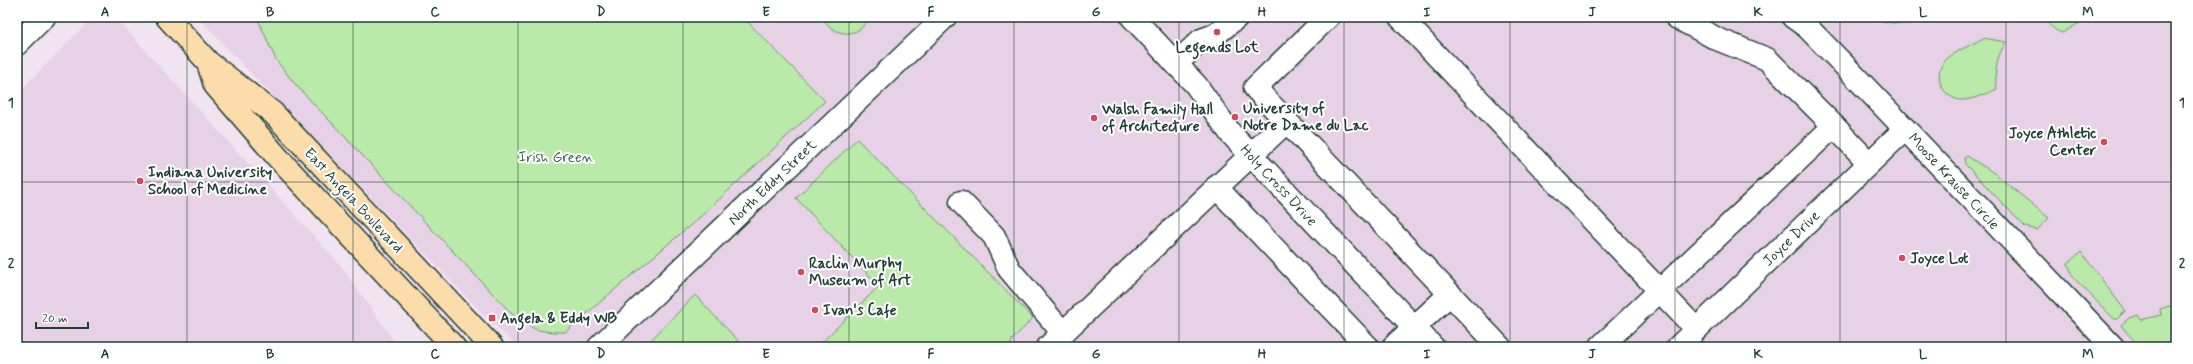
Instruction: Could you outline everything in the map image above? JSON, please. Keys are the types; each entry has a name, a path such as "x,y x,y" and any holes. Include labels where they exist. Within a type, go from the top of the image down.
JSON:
{"main road":[{"name":"East Angela Boulevard","path":"167,17 208,62 274,113 492,347"},
{"name":"East Angela Boulevard","path":"208,62 215,85 220,91 280,160 454,347"}],"street":[{"path":"17,44 44,17"},
{"name":"North Eddy Street","path":"599,347 945,17"},
{"name":"Holy Cross Drive","path":"1132,17 1181,68 1212,105 1231,134 1433,347"},
{"path":"1181,68 1201,40 1215,35 1238,17"},
{"path":"1328,17 1255,88 1500,347"},
{"path":"1400,17 1696,329"},
{"path":"1676,17 1717,39 1767,59 1870,163"},
{"name":"Moose Krause Circle","path":"1792,17 1807,27 2113,347"},
{"path":"961,202 994,236 1009,269 1055,340 1286,122"},
{"path":"1600,347 1834,126"},
{"name":"Joyce Drive","path":"1678,347 1905,129"},
{"path":"1216,187 1368,347"},
{"path":"1393,347 1450,294"}],"shaded area":[{"name":"Indiana University School of Medicine","path":"93,17 115,17 342,267 398,347 17,347 17,94"},
{"name":"University of Notre Dame du Lac","path":"197,17 2176,17 2176,347 518,347 489,320"}],"green space":[{"name":"Irish Green","path":"257,17 743,17 825,101 700,217 565,332 547,331 535,329 511,313 295,84 276,60"},
{"path":"823,17 868,17 859,30 846,33 832,29"},
{"path":"1873,17 1940,17 1924,22 1897,24"},
{"path":"2045,17 2081,17 2083,21 2062,33 2052,27"},
{"path":"1983,38 2006,42 1998,59 1996,76 1997,89 1971,99 1962,100 1950,96 1945,92 1940,80 1939,74 1944,62 1952,55"},
{"path":"857,139 1033,318 1012,340 1010,347 817,347 879,286 796,198"},
{"path":"1967,156 1994,173 2049,218 2037,230 2025,227 1965,164 1964,158"},
{"path":"2081,252 2124,309 2125,311 2117,319 2114,319 2072,276 2068,263"},
{"path":"695,295 744,347 644,347"},
{"path":"2176,304 2176,347 2140,347 2121,325 2129,318 2138,315 2141,320 2161,315 2160,309"}],"place":[{"name":"Legends Lot","path":"1217,32"},
{"name":"University of Notre Dame du Lac","path":"1235,117"},
{"name":"Walsh Family Hall of Architecture","path":"1094,118"},
{"name":"Joyce Athletic Center","path":"2104,142"},
{"name":"Indiana University School of Medicine","path":"140,181"},
{"name":"Joyce Lot","path":"1902,258"},
{"name":"Raclin Murphy Museum of Art","path":"801,272"},
{"name":"Ivan's Cafe","path":"815,310"},
{"name":"Angela & Eddy WB","path":"492,318"}]}
